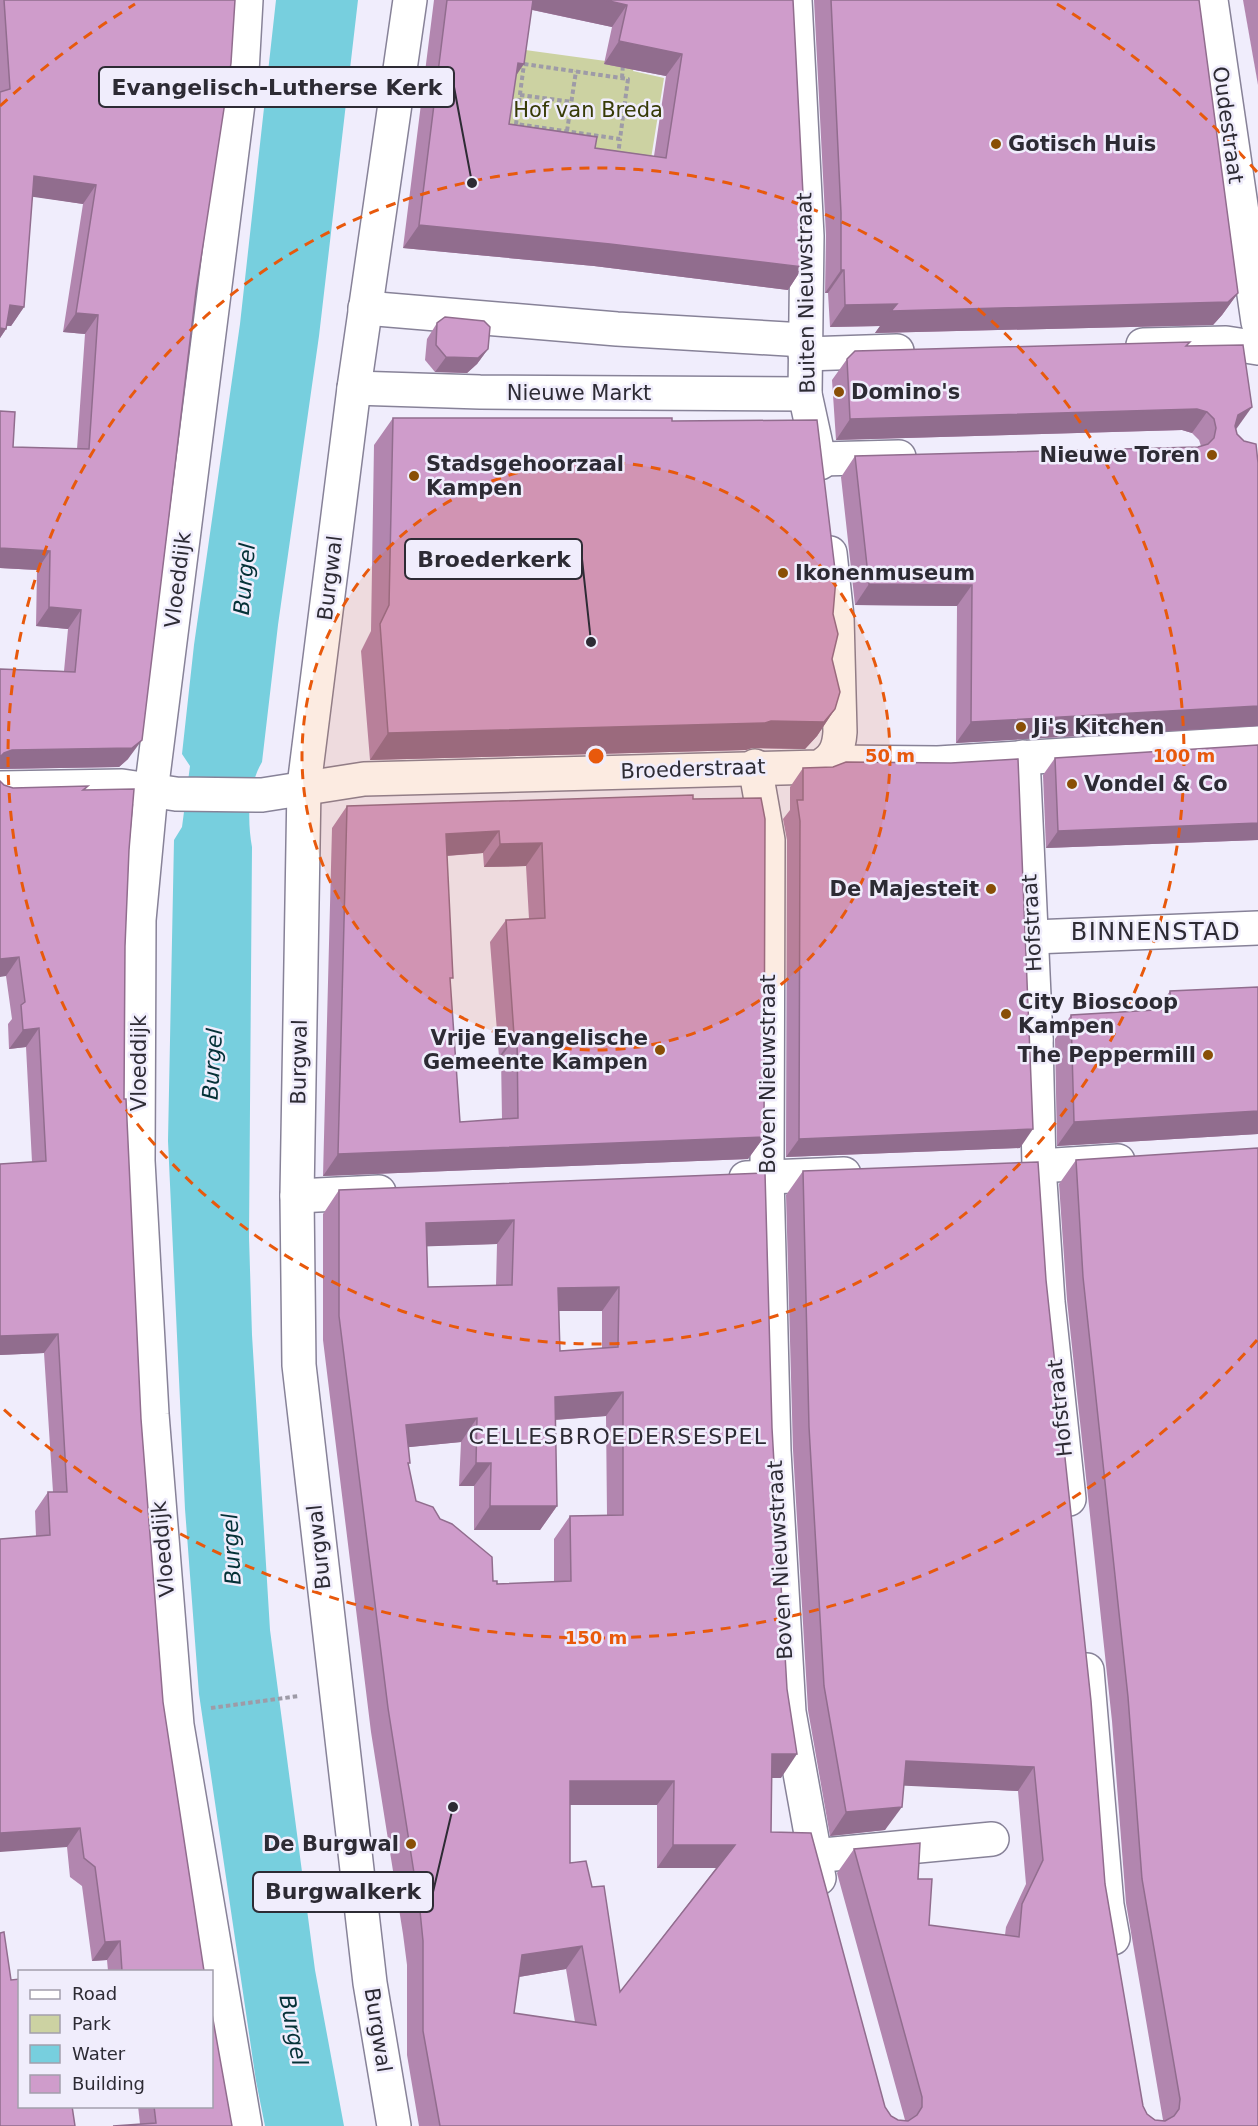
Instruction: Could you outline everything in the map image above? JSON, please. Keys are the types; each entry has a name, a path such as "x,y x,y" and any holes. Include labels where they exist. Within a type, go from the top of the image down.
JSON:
{"street":[{"name":"Vloeddijk","path":"245,2126 177,1725 152,1414 138,1161 139,921 164,793 242,72 246,0"},
{"name":"Burgwal","path":"394,2126 370,1983 299,1365 297,1196 304,786 354,388 410,0"},
{"name":"Buiten Nieuwstraat","path":"795,0 807,236 805,394 820,459 823,493"},
{"name":"Oudestraat","path":"1210,0 1258,322"},
{"path":"365,308 805,347 922,351"},
{"path":"1109,346 1226,343 1258,348"},
{"name":"Nieuwe Markt","path":"354,388 480,392 805,394"},
{"path":"820,459 925,456"},
{"path":"827,527 843,617 840,747 830,762"},
{"name":"Broederstraat","path":"0,788 122,786 164,793 262,795 304,786 364,778 819,766 830,762 938,755 1023,758 1258,743"},
{"name":"Hofstraat","path":"1023,758 1033,937 1039,1166 1048,1302 1072,1524"},
{"name":"Boven Nieuwstraat","path":"755,766 768,840 767,1177 774,1451 789,1712 813,1856 829,1912"},
{"path":"1033,937 1258,928"},
{"path":"1005,1168 1143,1159"},
{"path":"720,1178 869,1173"},
{"path":"297,1196 405,1191"},
{"path":"1084,1641 1107,1905 1117,1963"},
{"path":"813,1856 992,1839"}],"path":[{"path":"622,78 623,54"},
{"path":"618,164 628,79 524,64 516,124 552,132 567,131 620,139"},
{"path":"567,131 576,71"},
{"path":"520,94 572,102"},
{"path":"201,1709 292,1697"}],"green space":[{"name":"Hof van Breda","path":"643,15 633,71 664,78 649,171 505,149 518,49 613,62"}],"water":[{"name":"Burgel","path":"276,0 358,0 319,336 278,625 262,762 251,792 249,814 252,847 249,1237 252,1335 270,1630 315,1970 344,2126 265,2126 256,2081 199,1694 185,1509 168,1141 174,840 182,827 190,766 182,754 194,645 240,324"}],"building":[{"path":"4,0 235,0 231,63 196,291 142,740 132,748 12,750 0,757 0,669 75,672 81,610 49,607 50,551 0,548 0,411 15,412 13,447 89,449 98,315 76,313 96,185 34,176 24,307 10,305 6,329 0,328 0,92 10,89"},
{"path":"447,0 533,0 524,64 518,63 509,124 597,137 595,148 666,158 682,54 619,41 627,5 605,0 793,0 804,214 803,267 610,244 419,225"},
{"path":"831,0 1199,0 1238,293 1228,302 891,311 897,304 845,305 844,270 841,270 841,213"},
{"path":"445,317 484,321 490,327 488,349 478,358 446,357 436,345 437,323"},
{"path":"1190,342 1186,346 1243,345 1252,407 1238,415 1235,426 1237,434 1244,441 1256,444 1258,463 1258,706 971,722 972,585 869,584 855,456 1198,447 1208,444 1214,438 1216,428 1214,419 1207,412 1197,409 850,419 847,359 855,351"},
{"path":"393,418 817,420 836,578 833,614 838,634 832,659 840,692 835,709 824,722 771,721 765,723 388,733 380,624 389,605"},
{"path":"1258,745 1258,823 1058,831 1055,758"},
{"path":"1018,759 1033,1129 799,1139 800,821 797,800 803,800 803,768 833,767 846,762 951,763"},
{"path":"0,781 13,788 88,786 83,790 134,789 125,946 124,1099 126,1099 141,1419 163,1702 204,1970 122,1970 120,1941 105,1942 95,1867 84,1858 80,1828 0,1833 0,1539 50,1535 48,1492 67,1492 58,1334 0,1336 0,1164 46,1161 39,1028 23,1030 21,1005 25,1002 19,957 0,959"},
{"path":"693,795 693,799 761,798 765,819 764,1137 338,1154 347,806","holes":["499,831 500,844 542,843 545,918 506,920 514,1035 517,1035 518,1118 460,1122 450,978 453,978 446,834"]},
{"path":"1258,987 1258,1111 1074,1122 1071,1015 1171,1009 1170,991"},
{"path":"1258,1148 1258,2126 440,2126 423,2031 423,1941 420,1911 388,1708 339,1316 339,1190 765,1173 772,1428 787,1689 797,1754 772,1754 771,1832 811,1833 885,2107 891,2116 898,2120 908,2121 917,2115 922,2107 922,2097 854,1849 920,1843 918,1879 932,1879 929,1925 1019,1937 1022,1904 1043,1860 1034,1767 906,1761 902,1807 846,1812 824,1686 809,1427 803,1171 1038,1162 1046,1280 1091,1701 1105,1884 1143,2106 1147,2114 1155,2120 1165,2121 1174,2116 1179,2109 1180,2099 1142,1879 1128,1697 1083,1277 1076,1160","holes":["514,1220 512,1285 428,1287 426,1223","619,1287 618,1347 560,1351 558,1288","623,1392 623,1515 570,1516 571,1581 497,1584 497,1581 493,1581 492,1557 452,1524 440,1519 433,1507 416,1501 408,1463 410,1463 406,1425 477,1418 476,1463 491,1463 490,1506 557,1506 555,1397","570,1781 674,1781 673,1845 735,1845 620,1992 604,1886 592,1887 586,1861 570,1863","582,1946 596,2025 514,2013 522,1955"]},
{"path":"4,1932 11,1980 18,1979 18,2108 72,2108 75,2126 0,2126 0,1933"},
{"path":"213,2020 232,2126 113,2126 156,2123 154,2108 213,2108"}],"place":[{"name":"Gotisch Huis","path":"996,144"},
{"name":"Evangelisch-Lutherse Kerk","path":"472,183"},
{"name":"Domino's","path":"839,392"},
{"name":"Nieuwe Toren","path":"1212,455"},
{"name":"Stadsgehoorzaal Kampen","path":"414,476"},
{"name":"Ikonenmuseum","path":"783,573"},
{"name":"Broederkerk","path":"591,642"},
{"name":"Ji's Kitchen","path":"1021,727"},
{"name":"Vondel & Co","path":"1072,784"},
{"name":"De Majesteit","path":"991,889"},
{"name":"City Bioscoop Kampen","path":"1006,1014"},
{"name":"Vrije Evangelische Gemeente Kampen","path":"660,1050"},
{"name":"The Peppermill","path":"1208,1055"},
{"name":"Burgwalkerk","path":"453,1807"},
{"name":"De Burgwal","path":"411,1844"}],"district":[{"name":"BINNENSTAD","path":"1156,932"},
{"name":"CELLESBROEDERSESPEL","path":"618,1436"}]}
